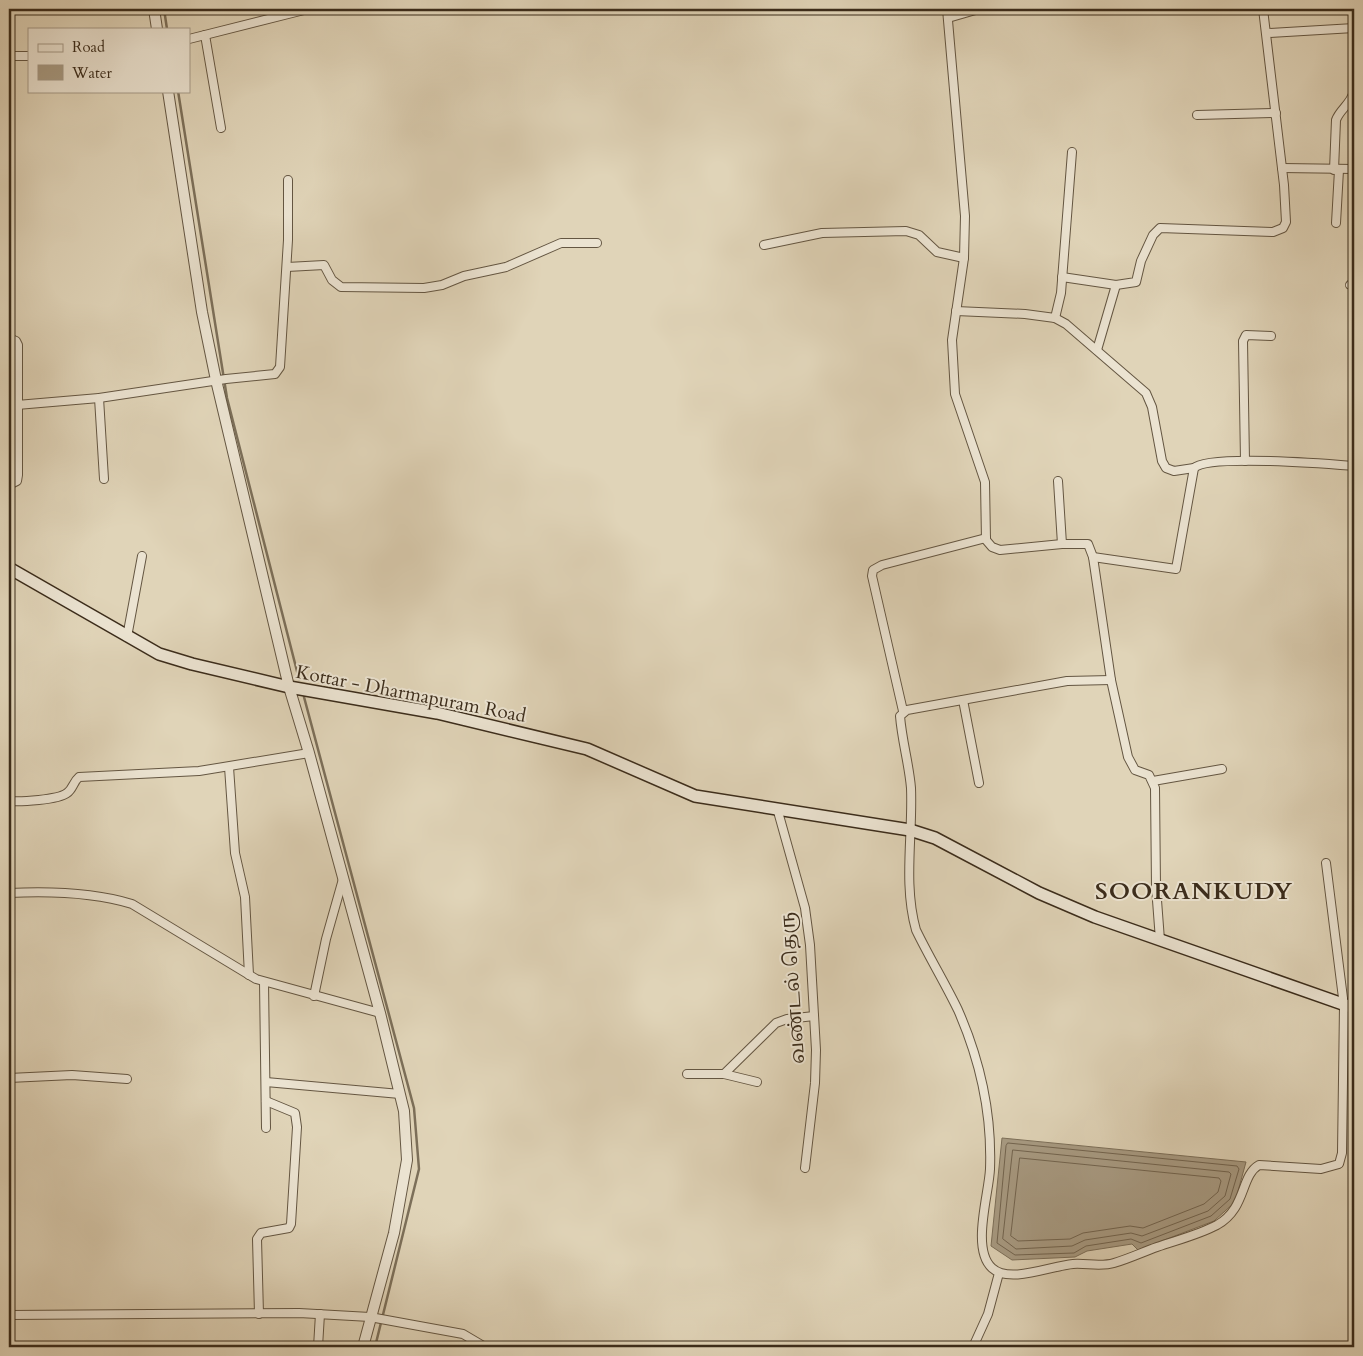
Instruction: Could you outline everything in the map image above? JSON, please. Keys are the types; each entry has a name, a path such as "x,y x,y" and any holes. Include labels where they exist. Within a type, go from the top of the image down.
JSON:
{"main road":[{"name":"Kottar - Dharmapuram Road","path":"9,568 159,654 184,662 288,687 438,713 578,747 695,796 910,830 935,838 1039,893 1095,917 1349,1007"}],"street":[{"path":"154,9 157,28"},
{"path":"190,39 308,9"},
{"path":"947,9 965,216 964,258 952,340 955,394 985,482 986,538 992,547 1000,550 1062,544 1088,544 1093,557 1112,680 1130,763 1135,770 1149,775 1153,781 1156,887 1160,940"},
{"path":"948,18 978,9"},
{"path":"1062,277 1116,285 1136,282 1141,261 1153,235 1160,228 1272,232 1283,228 1286,222 1282,168 1268,33 1263,9"},
{"path":"1268,33 1354,28"},
{"path":"205,35 221,128"},
{"path":"9,56 28,56"},
{"path":"1336,223 1336,120 1338,115 1350,104 1354,91"},
{"path":"168,92 202,312 221,380 288,687 310,753 380,1012 404,1111 407,1160 377,1318 363,1347"},
{"path":"1197,115 1276,113"},
{"path":"1055,318 1062,277 1072,152"},
{"path":"9,165 9,170"},
{"path":"1282,168 1354,169"},
{"path":"18,405 99,398 221,380 272,375 279,370 287,266 288,180"},
{"path":"764,245 822,233 906,231 919,235 936,252 964,258"},
{"path":"287,266 324,265 332,280 341,287 424,288 442,285 464,276 506,267 562,243 597,243"},
{"path":"1097,350 1116,285"},
{"path":"956,311 1025,314 1055,318 1066,324 1140,386 1149,398 1162,460 1166,468 1174,471 1194,468 1206,462 1245,461 1354,466"},
{"path":"1245,461 1243,338 1247,335 1271,336"},
{"path":"9,338 16,341 18,345 18,475 17,482 9,485"},
{"path":"99,398 104,478"},
{"path":"1093,557 1176,569 1194,468"},
{"path":"1058,482 1062,544"},
{"path":"986,538 882,565 873,570 903,711 900,718 911,788 910,894 916,930 957,1010 979,1066 989,1129 990,1169 982,1234 983,1249 991,1268 999,1272 1015,1275 1072,1264 1112,1264 1200,1232 1225,1220 1238,1204 1250,1172 1259,1165 1321,1169 1339,1164 1342,1153 1349,1007 1326,863"},
{"path":"127,637 142,556"},
{"path":"903,711 1067,682 1112,680"},
{"path":"963,700 979,783"},
{"path":"9,801 28,801 63,795 71,789 78,777 229,767 253,761 310,753"},
{"path":"229,767 235,853 246,906 249,975"},
{"path":"1153,781 1222,769"},
{"name":"வண்டல் தெரு","path":"777,808 804,908 810,946 815,1084 805,1168"},
{"path":"314,996 326,939 343,879"},
{"path":"9,893 35,892 86,895 112,898 132,904 249,975 264,982 380,1012"},
{"path":"264,982 266,1128"},
{"path":"724,1074 776,1023 787,1019 814,1016"},
{"path":"687,1074 724,1074 757,1082"},
{"path":"9,1078 72,1075 127,1079"},
{"path":"266,1082 400,1094"},
{"path":"259,1314 257,1239 261,1234 284,1230 289,1228 291,1224 297,1127 295,1113 266,1101"},
{"path":"973,1347 988,1314 999,1272"},
{"path":"9,1314 320,1314 377,1318 463,1334 486,1347"},
{"path":"318,1347 320,1314"}],"water":[{"path":"1002,1138 1246,1162 1235,1202 1214,1221 1138,1250 1132,1244 1087,1251 1075,1257 1012,1260 991,1246"}],"waterway":[{"path":"164,9 167,28"},
{"path":"178,92 227,398 299,679"},
{"path":"304,697 414,1108 419,1169 375,1347"}],"district":[{"name":"SOORANKUDY","path":"1194,891"}]}
